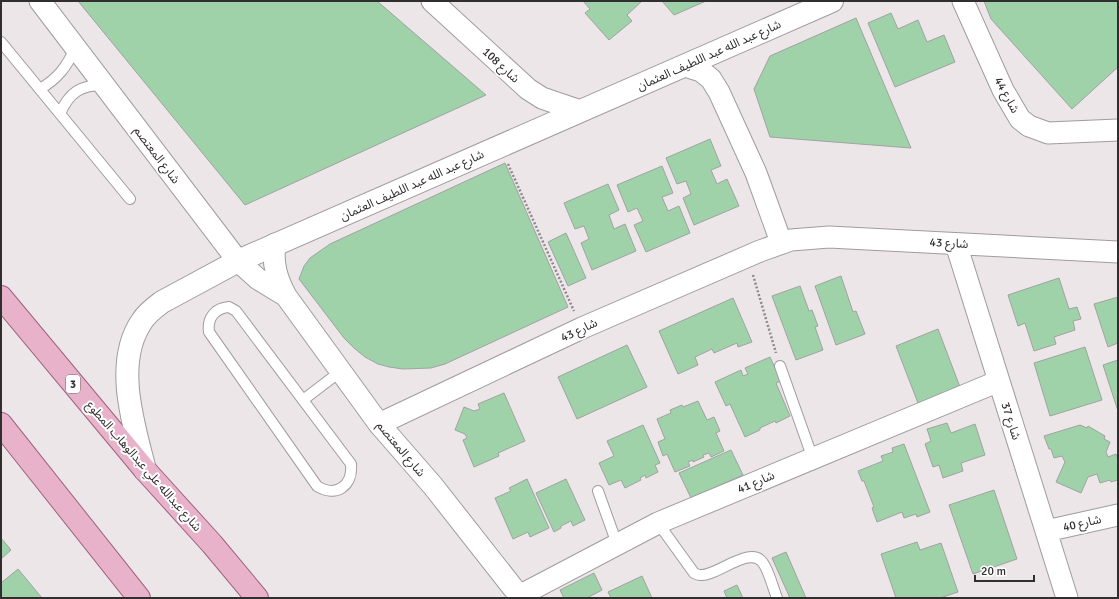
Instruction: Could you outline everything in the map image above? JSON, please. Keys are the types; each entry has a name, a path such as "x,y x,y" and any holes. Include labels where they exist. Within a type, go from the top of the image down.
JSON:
{"main road":[{"name":"شارع عبدالله علي عبدالوهاب المطوع","path":"1,297 145,470 212,544 257,598"},
{"path":"1,424 139,598"}],"street":[{"name":"شارع المعتصم","path":"40,1 238,261 258,279 286,296"},
{"name":"شارع 108","path":"432,1 528,89 542,98 580,111"},
{"name":"شارع 44","path":"963,1 1002,90 1020,119 1029,126 1048,133 1118,130"},
{"name":"شارع عبد الله عبد اللطيف العثمان","path":"145,470 130,412 128,395 128,362 135,333 151,310 162,302 238,261 275,244 685,66 819,4"},
{"path":"685,66 701,71 711,79 719,92 756,173 781,242"},
{"name":"شارع 43","path":"379,424 582,328 781,242 829,237 1118,252"},
{"name":"شارع المعتصم","path":"275,244 274,264 276,275 286,296 379,424 433,486 520,597"},
{"name":"شارع 37","path":"956,244 1046,531 1060,596"},
{"name":"شارع 41","path":"520,597 658,523 999,381"},
{"name":"شارع 40","path":"1046,531 1118,515"}],"lane":[{"path":"1,42 130,199"},
{"path":"40,89 62,73 70,61 75,48"},
{"path":"60,114 64,103 76,91 93,85 105,85"},
{"path":"229,307 236,311 303,400 351,464 350,477 347,483 337,490 324,490 317,486 210,332 208,326 213,314 217,310 229,307"},
{"path":"780,366 812,459"},
{"path":"303,400 341,371"},
{"path":"598,491 617,544"},
{"path":"658,523 694,573 700,575 709,573 746,557 755,558 763,562 777,598"}],"path":[{"path":"500,146 582,328"},
{"path":"748,256 780,366"}],"building":[{"path":"78,1 377,1 486,95 245,205"},
{"path":"583,1 641,2 627,15 632,21 609,40 585,13 590,9"},
{"path":"662,1 706,1 674,15"},
{"path":"984,1 1118,1 1118,67 1072,109 991,19"},
{"path":"891,13 898,29 918,20 927,42 944,35 955,62 895,87 868,23"},
{"path":"856,18 911,148 770,137 754,89 770,56"},
{"path":"710,139 721,166 711,170 717,184 727,179 739,206 694,225 683,198 691,194 686,181 677,184 666,158"},
{"path":"505,163 568,307 445,364 431,368 403,369 389,367 378,364 365,357 344,338 299,279 304,266 310,258 330,244"},
{"path":"662,166 673,193 662,197 668,211 679,206 690,233 646,252 634,225 643,221 637,208 628,212 617,185"},
{"path":"608,184 619,210 609,215 614,229 625,224 636,251 592,270 581,243 589,239 584,226 575,229 564,203"},
{"path":"566,233 586,278 568,286 548,242"},
{"path":"841,276 853,312 856,311 865,334 836,345 815,286"},
{"path":"1059,278 1069,309 1077,307 1081,319 1073,321 1075,330 1054,337 1056,344 1034,351 1025,323 1018,326 1008,295"},
{"path":"800,286 809,311 812,310 818,326 815,327 823,350 796,360 772,296"},
{"path":"1118,297 1118,343 1108,347 1094,304"},
{"path":"733,298 752,342 738,347 737,343 714,353 712,349 695,357 698,365 678,374 659,331"},
{"path":"938,329 960,387 918,403 896,346"},
{"path":"627,345 647,387 577,419 558,377"},
{"path":"1085,347 1102,400 1050,416 1034,363"},
{"path":"770,357 781,381 776,383 790,416 776,423 775,421 760,428 760,430 745,437 730,404 726,406 715,382 741,370 743,376 748,374 745,368"},
{"path":"1118,360 1118,411 1103,365"},
{"path":"504,393 525,441 498,453 499,456 474,467 463,440 467,438 465,434 455,430 464,407 474,411 480,409 478,404"},
{"path":"698,401 707,420 714,417 720,431 716,433 724,451 711,457 709,453 703,455 704,457 693,462 693,460 688,462 690,466 675,472 667,454 663,456 658,442 665,439 657,419 671,413 670,410"},
{"path":"947,423 951,433 975,424 985,455 961,463 963,471 943,478 939,465 933,467 925,444 931,441 927,429"},
{"path":"643,425 660,463 655,465 658,472 646,478 645,475 640,478 641,480 625,488 621,480 609,485 599,463 614,456 607,441"},
{"path":"1080,425 1087,428 1088,426 1105,436 1104,439 1110,442 1106,452 1108,457 1116,454 1118,460 1118,480 1111,482 1110,480 1100,483 1097,474 1088,477 1081,493 1056,482 1065,462 1062,456 1054,458 1044,436"},
{"path":"904,444 930,512 917,517 916,514 904,518 902,512 877,522 872,508 874,507 864,481 862,481 858,471 883,461 881,456 893,452 892,448"},
{"path":"731,450 743,475 691,498 679,473"},
{"path":"527,479 549,528 530,537 528,532 513,539 495,498 511,491 509,488"},
{"path":"566,479 585,520 573,526 571,521 561,526 561,528 554,532 536,493"},
{"path":"994,490 1017,559 973,574 949,505"},
{"path":"1,538 11,550 1,559"},
{"path":"917,542 920,550 941,543 958,592 940,598 896,598 881,554"},
{"path":"786,552 806,598 790,598 772,558"},
{"path":"18,569 42,598 1,598 1,583"},
{"path":"594,573 602,590 587,598 564,598 560,590"},
{"path":"642,576 652,598 611,598 608,592"},
{"path":"737,585 743,598 727,598 724,591"}]}
